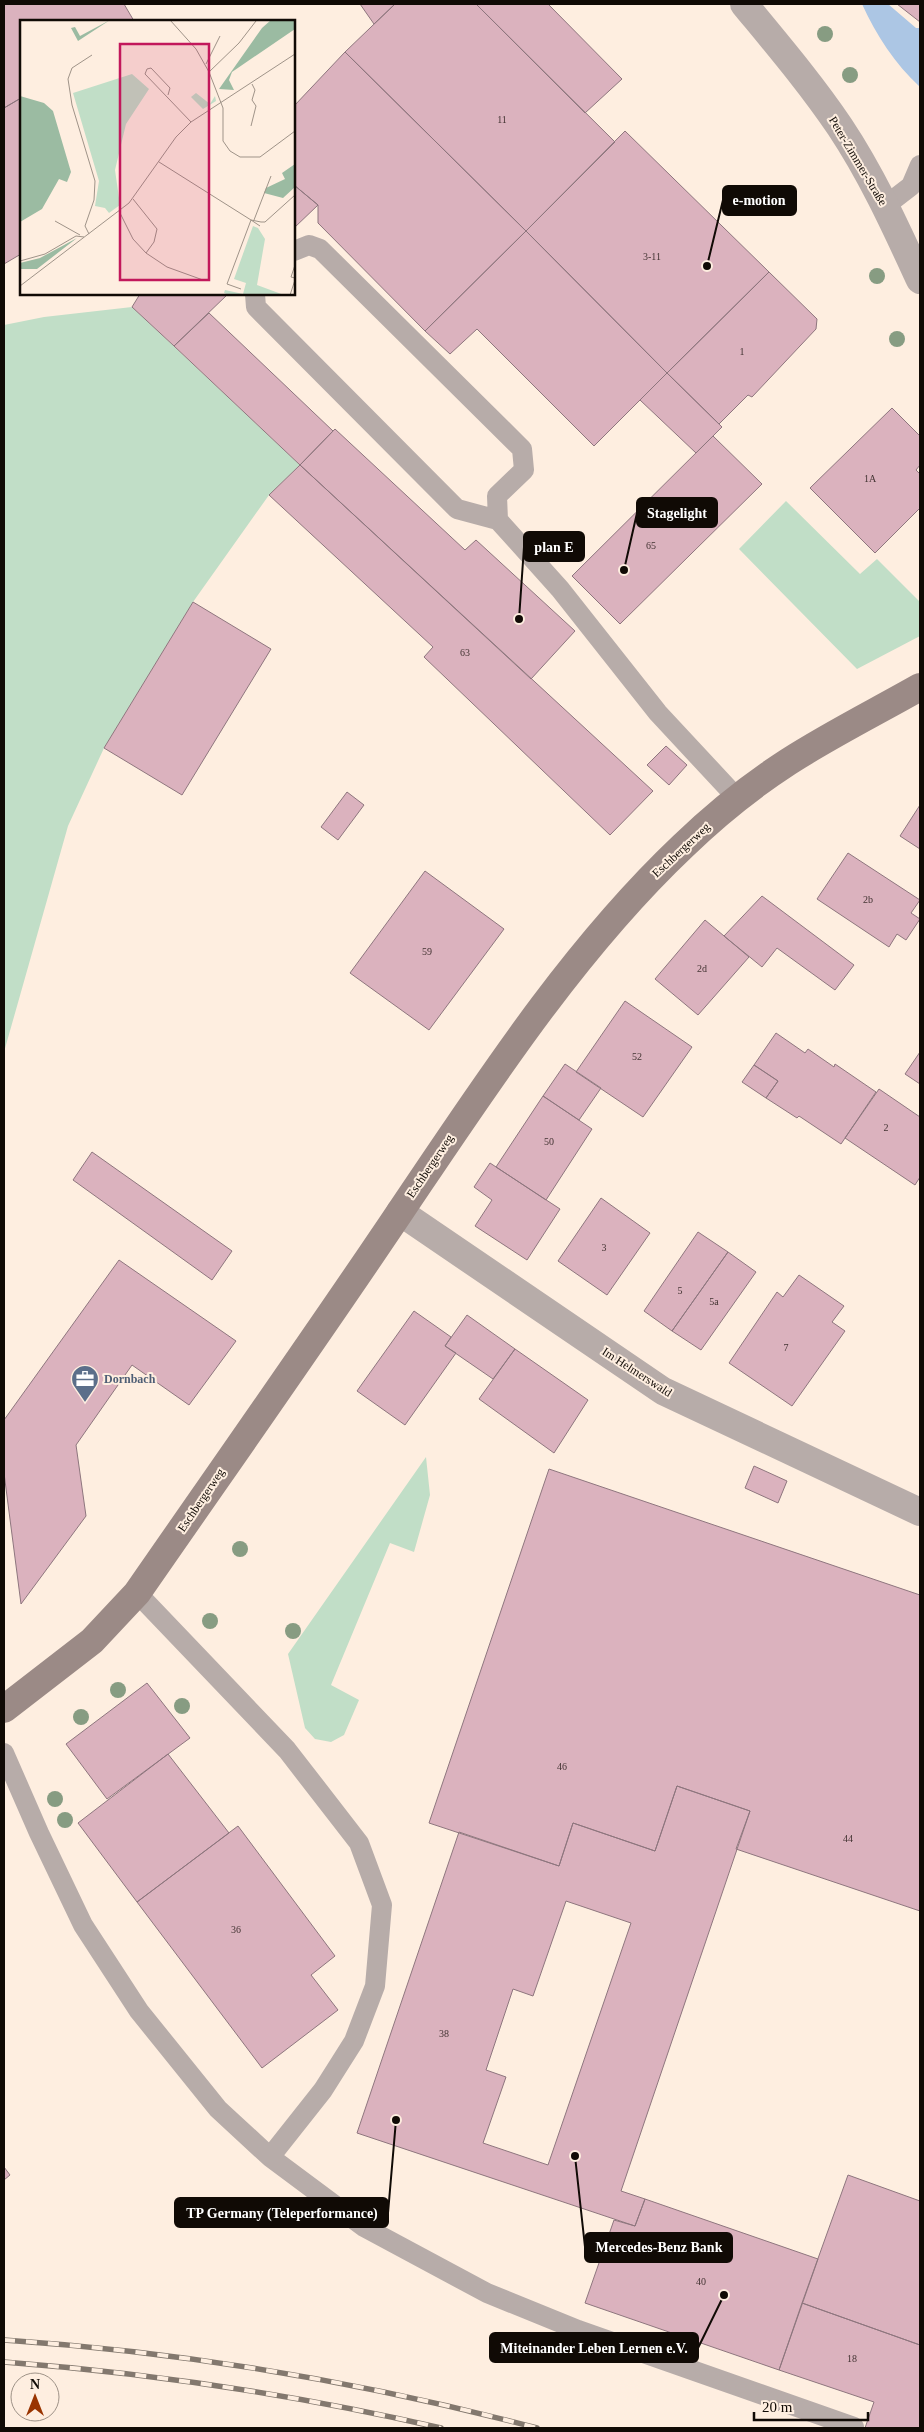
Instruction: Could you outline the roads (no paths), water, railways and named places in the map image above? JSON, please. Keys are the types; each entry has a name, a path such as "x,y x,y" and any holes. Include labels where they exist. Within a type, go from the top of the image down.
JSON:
{"street":[{"name":"Peter-Zimmer-Straße","path":"744,4 782,49 841,128 885,206 920,280"},
{"name":"Eschbergerweg","path":"4,1709 92,1641 137,1593 400,1212 444,1144 582,955 633,896 684,844 738,799 787,763 920,687"},
{"name":"Im Helmerswald","path":"400,1212 663,1391 920,1512"}],"lane":[{"path":"885,206 911,186 920,165"},
{"path":"295,251 309,246 320,249 522,449 524,470 497,496 498,520"},
{"path":"255,295 256,307 457,509 498,520 560,589 658,714 738,799"},
{"path":"137,1593 287,1750 358,1843 382,1905 375,1986 354,2041 323,2090 270,2156"},
{"path":"4,1753 39,1833 83,1925 139,2011 218,2109 270,2156 364,2227 487,2293 587,2334 854,2427"}],"water":[{"path":"862,4 888,4 916,28 920,28 920,87 902,69 887,49 873,27"}],"railway":[{"path":"4,2340 138,2352 272,2371 405,2397 537,2428"},
{"path":"4,2362 114,2372 223,2387 332,2405 441,2428"}],"place":[{"name":"e-motion","path":"707,266"},
{"name":"Stagelight","path":"624,570"},
{"name":"plan E","path":"519,619"},
{"name":"Dornbach","path":"85,1403"},
{"name":"TP Germany (Teleperformance)","path":"396,2120"},
{"name":"Mercedes-Benz Bank","path":"575,2156"},
{"name":"Miteinander Leben Lernen e.V.","path":"724,2295"}]}
